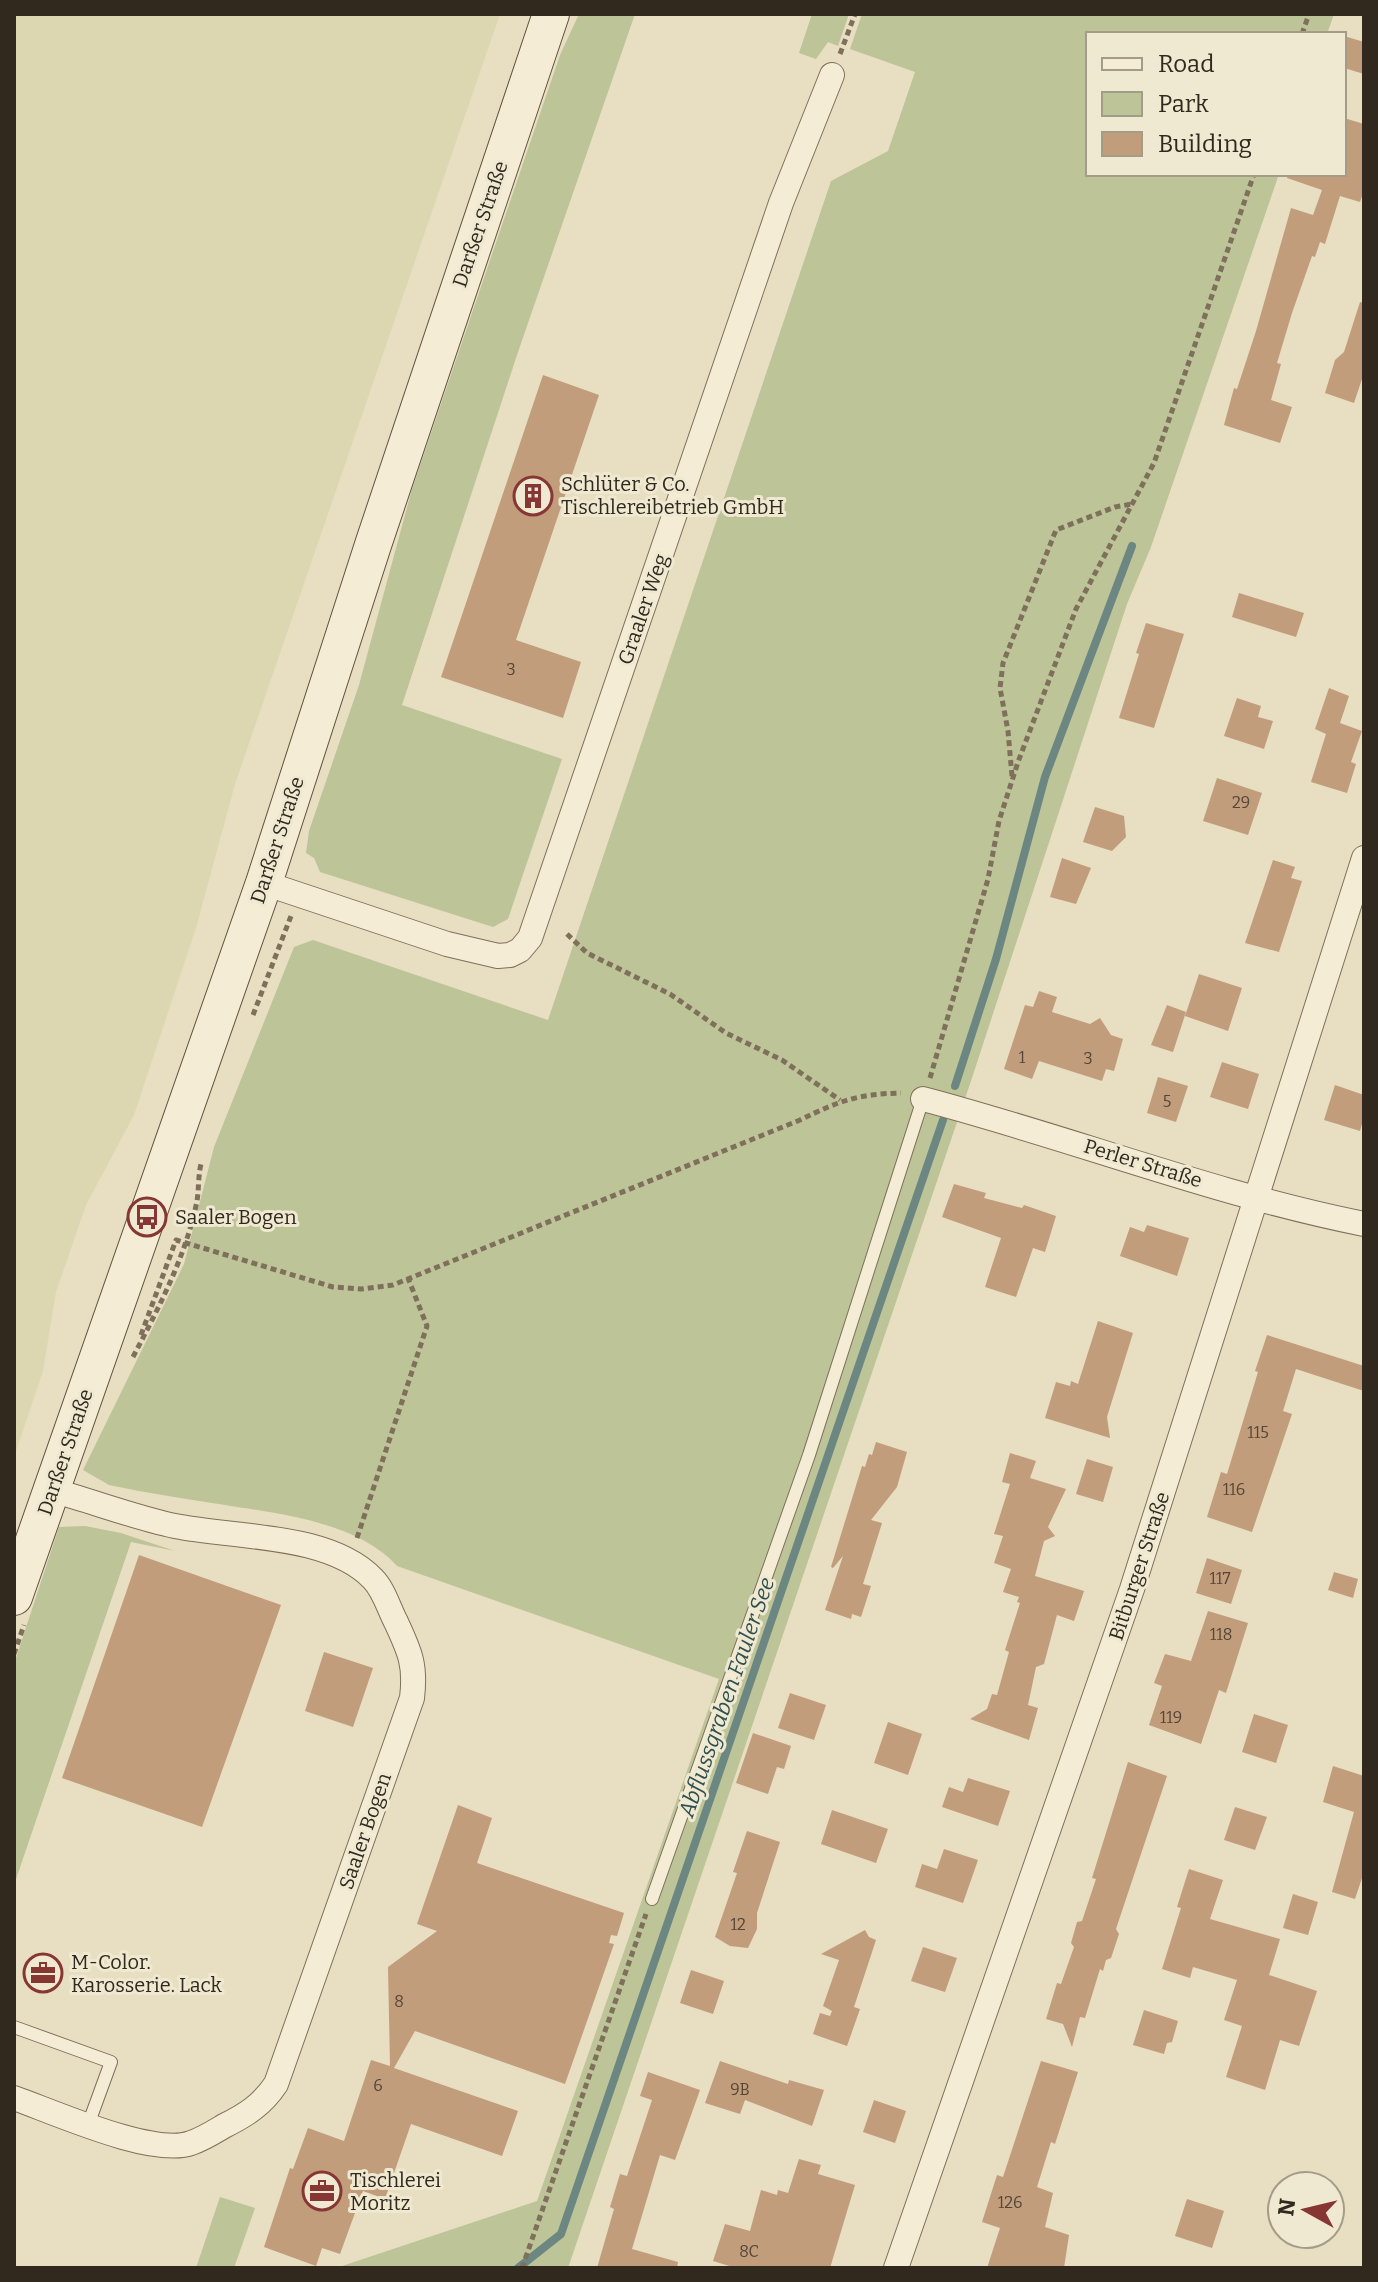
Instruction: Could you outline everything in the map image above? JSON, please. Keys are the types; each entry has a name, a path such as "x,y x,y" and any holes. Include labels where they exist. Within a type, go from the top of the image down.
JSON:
{"main road":[{"name":"Darßer Straße","path":"14,1597 264,883 378,530 551,14"},
{"name":"Darßer Straße","path":"529,78 560,14"}],"street":[{"name":"Graaler Weg","path":"264,883 447,944 498,956 520,950 530,938 781,203 832,75"},
{"name":"Bitburger Straße","path":"896,2268 1132,1589 1364,858"},
{"name":"Perler Straße","path":"923,1099 1005,1120 1304,1212 1364,1224"},
{"name":"Saaler Bogen","path":"14,2098 143,2144 167,2147 190,2144 248,2114 265,2101 281,2070 412,1698 414,1678 413,1658 376,1581 359,1566 335,1554 271,1538 175,1526 51,1490"}],"lane":[{"path":"652,1899 809,1455 923,1099"},
{"path":"14,2027 111,2062 88,2125"}],"path":[{"path":"832,75 855,14"},
{"path":"133,1357 176,1240 333,1287 361,1289 393,1285 800,1120 840,1100 868,1094 905,1093 923,1099 988,879 999,821 1012,780 1076,609 1154,463 1253,176"},
{"path":"1012,780 1000,688 1003,663 1056,530 1115,507 1133,504"},
{"path":"567,934 587,953 670,994 726,1033 782,1060 840,1100"},
{"path":"248,1028 271,972"},
{"path":"184,1243 197,1200 202,1157"},
{"path":"356,1543 427,1326 408,1278"},
{"path":"522,2268 652,1899"}],"shaded area":[{"path":"14,14 500,14 235,784 196,928 134,1115 86,1205 56,1292 43,1371 14,1457"}],"green space":[{"path":"579,14 635,14 518,352 402,705 562,759 508,919 493,927 320,872 314,858 306,853 309,831 359,685 412,489 560,55"},
{"path":"812,14 849,14 838,46 828,42 816,59 799,53"},
{"path":"862,14 1334,14 1328,32 1086,32 1086,176 1278,176 1151,547 1127,604 971,1081 568,2268 336,2268 537,2201 719,1679 397,1566 381,1551 361,1539 317,1522 109,1485 83,1470 184,1264 214,1147 294,947 313,940 548,1020 831,181 888,151 915,72 850,49"},
{"path":"85,1526 121,1533 175,1551 131,1542 14,1885 14,1664 59,1527"},
{"path":"220,2197 255,2208 234,2268 196,2268"}],"building":[{"path":"1346,37 1364,42 1364,74 1346,69"},
{"path":"1346,119 1364,124 1364,190 1360,202 1340,196 1325,244 1320,242 1315,257 1312,256 1277,363 1281,364 1271,400 1292,407 1280,443 1224,425 1234,388 1237,389 1256,331 1291,208 1313,215 1322,190 1287,178 1346,176"},
{"path":"1360,302 1364,303 1364,373 1354,403 1325,393 1335,360 1344,352"},
{"name":"Schlüter & Co. Tischlereibetrieb GmbH","path":"543,375 599,395 516,640 581,662 563,718 441,677"},
{"path":"1239,593 1304,613 1296,637 1232,617"},
{"path":"1146,623 1184,634 1154,728 1119,718"},
{"path":"1329,688 1349,696 1340,723 1362,731 1351,762 1356,764 1347,793 1311,782 1326,734 1315,729"},
{"path":"1237,698 1261,706 1258,717 1273,721 1264,749 1224,736"},
{"path":"1217,778 1262,793 1248,835 1203,821"},
{"path":"1095,807 1124,816 1126,837 1112,851 1083,842"},
{"path":"1062,858 1091,868 1076,904 1050,897"},
{"path":"1273,860 1295,867 1291,878 1302,881 1279,952 1245,943"},
{"path":"1199,974 1242,988 1228,1031 1185,1016"},
{"path":"1039,991 1057,997 1052,1012 1090,1024 1100,1018 1111,1035 1123,1039 1114,1071 1106,1069 1102,1081 1039,1061 1032,1079 1004,1069 1025,1005 1033,1007"},
{"path":"1167,1005 1186,1012 1173,1052 1151,1045"},
{"path":"1222,1062 1259,1074 1248,1109 1210,1097"},
{"path":"1158,1077 1188,1086 1176,1122 1147,1113"},
{"path":"1335,1085 1364,1095 1364,1117 1360,1131 1324,1120"},
{"path":"954,1184 986,1193 984,1198 1022,1208 1024,1205 1056,1216 1045,1252 1033,1248 1016,1297 985,1287 1001,1238 942,1217"},
{"path":"1147,1225 1189,1238 1177,1276 1120,1256 1130,1227 1144,1232"},
{"path":"1098,1321 1133,1333 1107,1417 1110,1438 1045,1418 1056,1382 1070,1386 1071,1381 1078,1384"},
{"path":"1267,1335 1364,1366 1364,1391 1296,1369 1283,1411 1292,1414 1252,1532 1207,1517 1221,1472 1227,1474"},
{"path":"876,1442 907,1452 897,1487 871,1520 882,1523 863,1584 871,1586 861,1617 852,1614 851,1619 825,1610 843,1556 831,1567 862,1466 865,1467 869,1454 872,1455"},
{"path":"1010,1453 1036,1461 1030,1478 1066,1489 1048,1527 1055,1536 1044,1541 1035,1576 1084,1591 1074,1621 1057,1615 1044,1664 1036,1667 1028,1705 1038,1708 1029,1740 970,1719 987,1709 992,1694 997,1695 1009,1652 1005,1650 1020,1603 1017,1602 1019,1597 1003,1592 1011,1569 994,1563 1003,1536 994,1534 1010,1484 1002,1482"},
{"path":"1087,1459 1113,1467 1103,1502 1076,1494"},
{"path":"139,1555 281,1605 202,1827 62,1778"},
{"path":"1207,1558 1242,1570 1231,1604 1196,1593"},
{"path":"1334,1572 1358,1579 1353,1598 1328,1590"},
{"path":"1208,1611 1248,1623 1226,1693 1219,1690 1201,1744 1149,1725 1162,1686 1154,1683 1165,1654 1191,1661"},
{"path":"324,1652 373,1668 353,1727 305,1711"},
{"path":"790,1693 826,1705 814,1740 778,1728"},
{"path":"1254,1714 1288,1725 1276,1763 1242,1752"},
{"path":"888,1722 922,1734 908,1775 874,1763"},
{"path":"753,1733 791,1746 784,1769 777,1767 768,1794 736,1783"},
{"path":"1128,1762 1167,1776 1116,1929 1119,1934 1111,1958 1106,1960 1103,1971 1100,1969 1085,2018 1080,2017 1072,2047 1063,2024 1046,2019 1057,1983 1061,1984 1074,1947 1071,1943 1077,1922 1082,1921 1096,1879 1092,1878"},
{"path":"1333,1766 1364,1776 1364,1872 1355,1899 1332,1892 1354,1812 1323,1802"},
{"path":"968,1778 1010,1791 998,1826 942,1807 949,1787 963,1792"},
{"path":"458,1805 492,1818 477,1863 624,1913 617,1936 611,1935 609,1943 614,1944 565,2084 415,2031 394,2068 518,2111 502,2156 411,2124 385,2199 363,2191 340,2254 322,2248 316,2266 264,2247 290,2168 293,2169 308,2128 344,2141 371,2060 390,2066 388,1967 437,1931 417,1924"},
{"path":"1235,1807 1267,1817 1255,1850 1224,1840"},
{"path":"832,1810 888,1829 876,1863 821,1844"},
{"path":"747,1831 780,1842 757,1913 757,1929 748,1948 730,1946 715,1937 737,1873 733,1872"},
{"path":"944,1849 978,1860 963,1903 915,1887 922,1864 937,1869"},
{"path":"1189,1869 1223,1880 1210,1919 1280,1939 1269,1975 1317,1991 1299,2046 1280,2040 1265,2090 1226,2077 1242,2026 1224,2020 1237,1980 1193,1967 1190,1978 1162,1969 1181,1908 1177,1907"},
{"path":"1293,1894 1318,1902 1308,1935 1283,1928"},
{"path":"865,1930 869,1937 876,1940 854,2007 860,2009 847,2046 813,2034 820,2013 830,2016 832,2011 823,2006 839,1960 821,1954"},
{"path":"923,1947 957,1958 945,1992 911,1981"},
{"path":"691,1970 724,1981 713,2014 680,2003"},
{"path":"1144,2010 1178,2021 1172,2042 1167,2043 1164,2054 1133,2045"},
{"path":"720,2061 788,2084 789,2080 824,2090 812,2126 745,2100 740,2114 705,2103"},
{"path":"1041,2061 1078,2072 1055,2144 1051,2142 1037,2187 1053,2193 1045,2227 1069,2235 1064,2268 987,2268 1000,2228 982,2222 997,2175 1003,2177"},
{"path":"648,2072 700,2090 675,2160 660,2155 632,2249 678,2262 677,2268 597,2268 614,2209 610,2207 620,2174 627,2176 652,2100 640,2096"},
{"path":"874,2100 906,2111 895,2143 863,2132"},
{"path":"799,2159 821,2165 818,2174 855,2185 830,2268 736,2268 713,2261 725,2224 750,2231 761,2190 777,2195 778,2190 788,2193"},
{"path":"1187,2199 1224,2211 1212,2248 1175,2236"}],"waterway":[{"path":"955,1086 996,959 1045,777 1132,546"},
{"name":"Abflussgraben Fauler See","path":"518,2268 561,2234 943,1120"}],"place":[{"name":"Schlüter & Co. Tischlereibetrieb GmbH","path":"533,496"},
{"name":"Saaler Bogen","path":"147,1217"},
{"name":"M-Color. Karosserie. Lack","path":"43,1973"},
{"name":"Tischlerei Moritz","path":"322,2191"}]}
